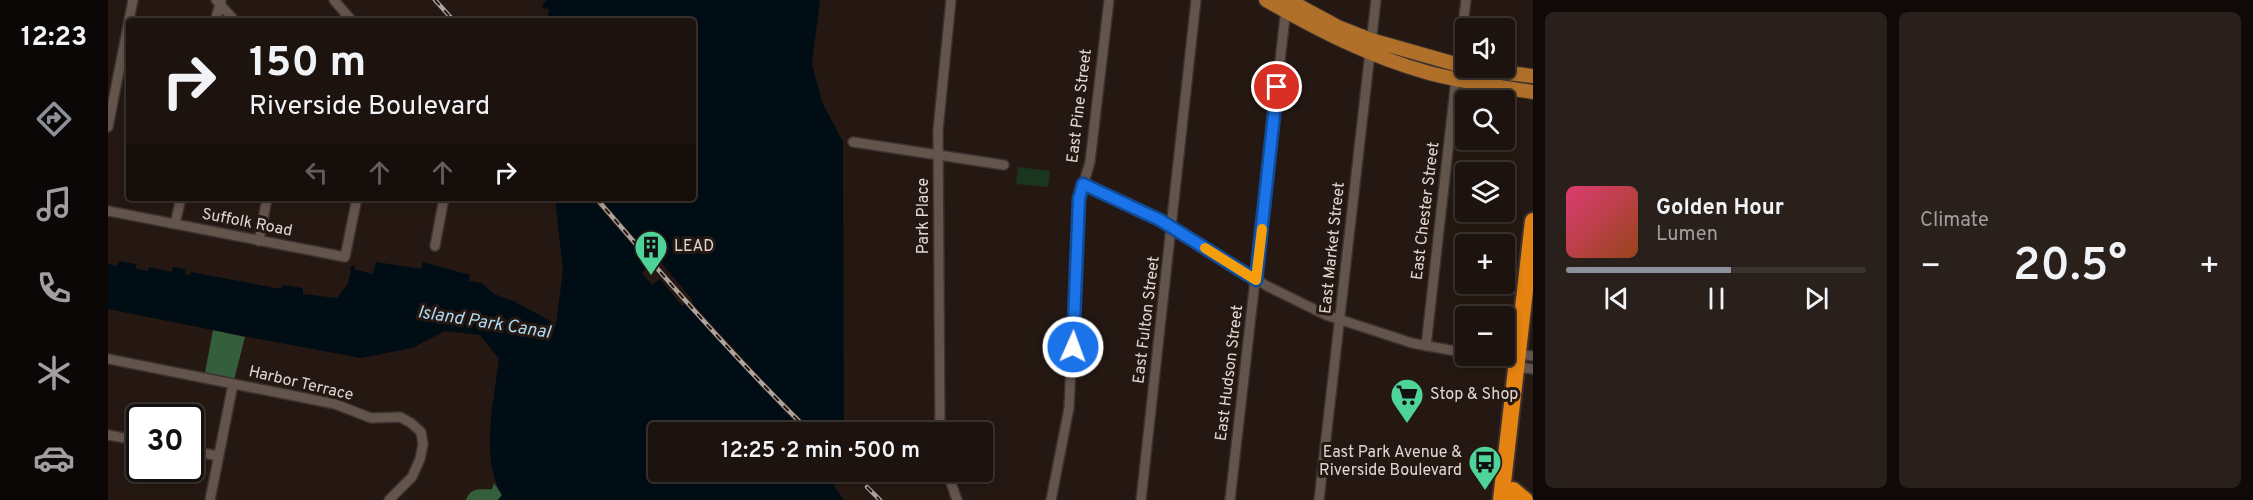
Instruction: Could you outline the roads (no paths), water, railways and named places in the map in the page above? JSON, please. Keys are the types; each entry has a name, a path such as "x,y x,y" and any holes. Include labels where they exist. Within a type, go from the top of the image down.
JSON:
{"highway":[{"path":"1525,500 1513,490 1502,495 1524,361 1533,221"}],"main road":[{"path":"1266,0 1287,4 1338,27 1370,46 1455,68"},
{"path":"1515,74 1533,76"},
{"path":"1487,78 1533,92"}],"street":[{"path":"129,18 133,0"},
{"path":"334,0 349,18"},
{"name":"Park Place","path":"940,422 939,106 951,0"},
{"name":"East Pine Street","path":"1051,500 1071,393 1079,206 1090,162 1109,0"},
{"name":"East Fulton Street","path":"1141,500 1173,229 1196,0"},
{"name":"East Market Street","path":"1319,500 1376,0"},
{"name":"East Chester Street","path":"1465,18 1466,0"},
{"path":"216,18 219,1"},
{"path":"219,1 233,18"},
{"name":"East Hudson Street","path":"1230,500 1287,4"},
{"path":"108,127 126,36"},
{"name":"East Chester Street","path":"1426,346 1460,78"},
{"path":"853,142 1005,165"},
{"path":"1083,184 1173,229 1256,280 1299,303 1426,346 1455,350"},
{"path":"176,224 180,201"},
{"path":"259,240 266,201"},
{"name":"Suffolk Road","path":"108,211 345,257 356,201"},
{"path":"435,246 443,201"},
{"path":"108,359 233,384 210,500"},
{"name":"Harbor Terrace","path":"233,384 335,404 372,418 400,417 411,423 421,432 423,444 420,459 412,477 389,500"},
{"path":"108,435 126,438"},
{"path":"204,453 219,456"},
{"path":"950,482 957,500"}],"water":[{"name":"Island Park Canal","path":"547,0 820,0 812,64 822,102 843,142 844,422 648,422 648,482 835,482 835,488 844,500 498,500 502,495 495,480 492,464 490,428 499,359 480,335 445,331 412,348 361,358 108,309 108,264 117,266 119,261 136,264 136,269 148,271 149,267 172,272 173,267 186,269 185,274 190,275 191,272 281,289 283,285 303,288 303,294 337,298 348,284 351,269 348,268 355,265 354,269 373,274 376,262 421,269 423,262 470,275 469,281 482,283 494,294 513,301 556,324 563,271 555,201 696,201 696,18 548,18 549,9 542,8"}],"railway":[{"path":"435,0 451,18"},
{"path":"599,201 727,347 800,422"},
{"path":"867,487 880,500"}],"place":[{"name":"LEAD","path":"651,276"},
{"name":"Stop & Shop","path":"1407,424"},
{"name":"East Park Avenue & Riverside Boulevard","path":"1485,491"}]}
